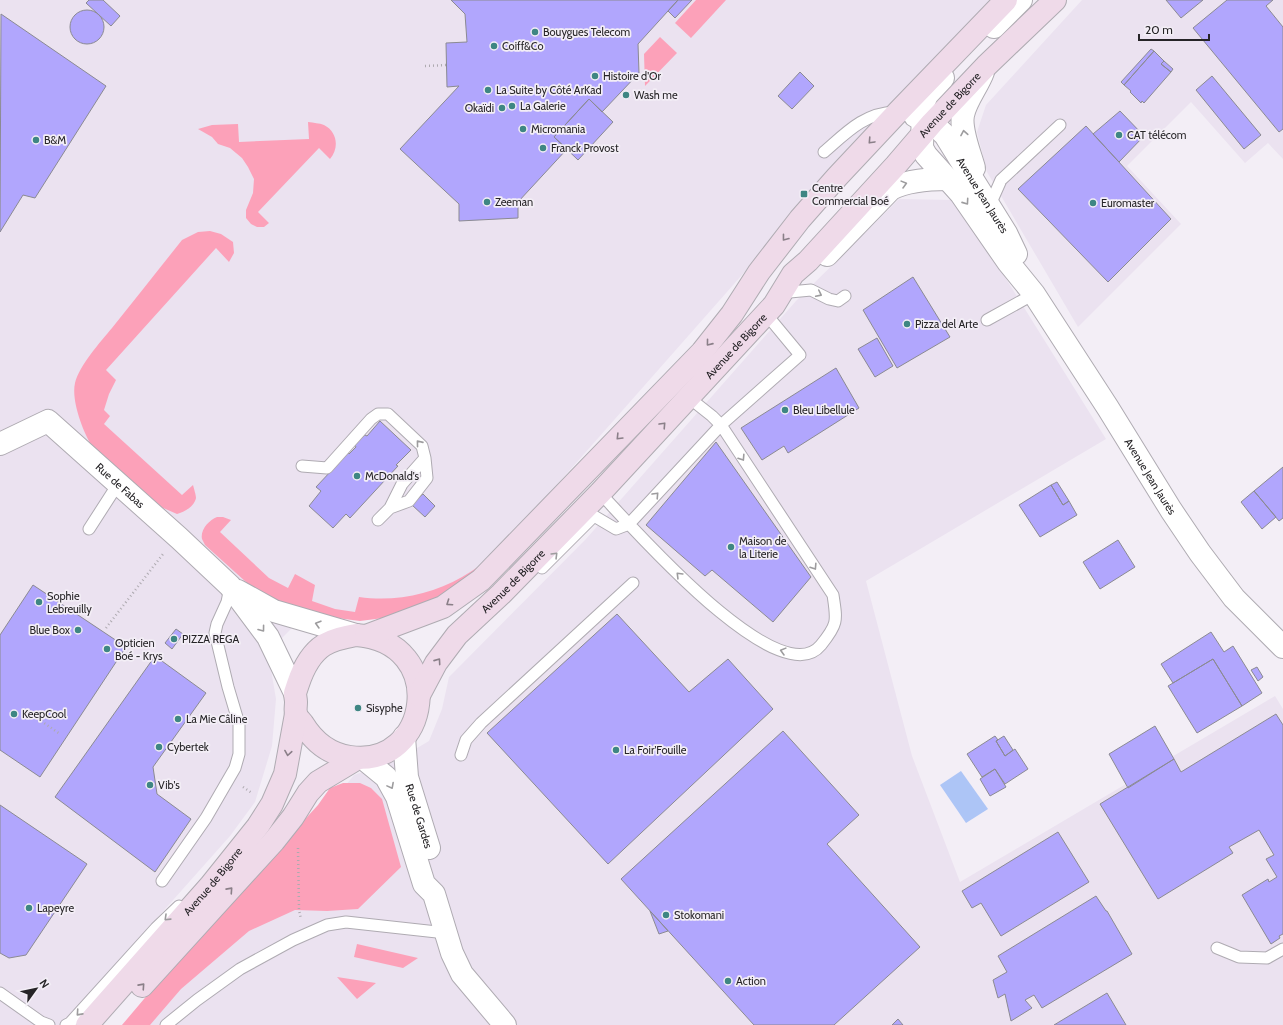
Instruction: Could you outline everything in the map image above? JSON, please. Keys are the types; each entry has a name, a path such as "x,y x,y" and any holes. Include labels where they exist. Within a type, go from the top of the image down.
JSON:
{"main road":[{"name":"Avenue de Bigorre","path":"361,636 442,607 481,580 702,352 732,314 759,272 800,219 898,112 1006,0"},
{"path":"987,60 1041,0"},
{"name":"Avenue de Bigorre","path":"420,695 436,663 457,635 502,594 600,493 781,296 808,261 925,126 987,60 1055,0"},
{"path":"361,636 383,640 398,650 409,662 416,678 420,695 418,710 413,725 404,737 394,747 381,754 361,759 340,756 323,748 310,735 296,704 302,671 311,656 324,646 339,638 361,636"},
{"name":"Avenue de Bigorre","path":"87,1025 210,886 258,826 272,804 285,774 296,704"},
{"name":"Avenue de Bigorre","path":"106,1025 274,841 293,817 308,793 318,782 361,759"}],"street":[{"path":"925,126 923,104 927,95 1021,0"},
{"path":"986,202 966,142 963,115 987,60"},
{"path":"898,112 910,114 925,126"},
{"name":"Avenue Jean Jaurès","path":"1034,294 1020,261 1006,234 945,135 925,126 922,148 961,194 1008,262 1034,294 1108,408 1171,510 1200,553 1234,598 1283,647"},
{"path":"781,296 862,220 891,189 901,183 948,178"},
{"name":"Rue de Fabas","path":"0,444 48,421 230,586 268,637 296,704"},
{"name":"Rue de Fabas","path":"230,586 274,611 361,636"},
{"name":"Rue de Gardes","path":"404,737 407,777 437,876 434,894 452,954 462,974 505,1025"},
{"name":"Rue de Gardes","path":"361,759 386,777 397,797 424,884 434,894"}],"lane":[{"path":"824,152 859,123 887,113 898,112"},
{"path":"986,202 1001,180 1060,125"},
{"path":"502,594 531,579 594,516 616,529 629,524 721,425 800,354 781,296 811,290 829,299 838,301 845,296"},
{"path":"987,320 1034,294"},
{"path":"600,493 681,578 737,626 777,650 796,654 809,654 817,650 830,633 836,618 833,595 721,425 688,397"},
{"path":"302,466 327,468 378,414 388,414 422,446 427,478 409,501 390,508"},
{"path":"378,520 390,508 402,484 425,458"},
{"path":"89,530 118,484"},
{"path":"461,755 466,740 481,723 633,583"},
{"path":"162,881 206,818 235,768 239,754 239,724 228,687 215,633 217,624 227,602 230,586"},
{"path":"66,1025 70,1023 156,928 236,853"},
{"path":"166,1025 197,1000 240,969 293,940 327,925 346,922 446,933"},
{"path":"1217,948 1239,957 1267,958 1283,949"},
{"path":"0,993 45,1023"}],"path":[{"path":"425,66 447,65"},
{"path":"106,628 167,549"},
{"path":"41,721 60,734"},
{"path":"298,848 299,910 304,935"}],"shaded area":[{"path":"0,0 991,0 801,208 495,555 436,603 399,616 309,611 268,652 276,699 272,746 255,802 230,836 62,1025 0,1025"},
{"path":"696,0 726,0 691,38 675,23"},
{"path":"1082,0 1283,0 1283,159 1268,143 1245,163 1191,102 1127,166 1181,224 1078,327 987,172 977,132 986,105"},
{"path":"660,37 677,53 645,86 644,54"},
{"path":"308,122 318,123 329,128 336,141 333,155 330,159 319,148 258,212 269,223 264,227 257,227 251,224 246,218 246,210 253,193 254,179 248,167 242,158 230,148 218,144 212,137 198,129 212,125 238,124 239,142 309,139"},
{"path":"899,199 953,200 973,226 1106,439 866,581 912,756 960,882 1275,696 1283,709 1283,1025 142,1025 281,865 354,775 395,761 429,741 442,709 449,677 586,539 796,301"},
{"path":"210,231 221,234 233,242 234,253 229,262 216,248 106,370 116,380 109,394 104,410 110,416 104,424 182,495 193,485 196,497 195,501 188,509 177,514 161,507 92,446 85,433 76,407 74,390 77,376 91,354 182,240 198,232"},
{"path":"217,517 223,517 231,520 220,532 269,578 288,588 295,574 315,585 312,601 335,609 355,612 359,597 386,599 425,593 462,577 495,555 458,588 399,616 360,621 314,615 294,609 257,592 205,545 202,539 202,532 211,520"},
{"path":"343,783 360,783 371,788 382,799 401,867 358,909 327,911 295,910 249,931 181,989 150,1025 122,1025 177,960 318,805 330,788"},
{"path":"357,944 418,958 403,968 354,957"},
{"path":"337,977 376,983 357,999"}],"water":[{"path":"961,771 988,809 966,823 940,785"}],"building":[{"path":"89,0 103,0 120,16 111,26 86,3"},
{"name":"La Galerie","path":"451,0 678,0 638,44 639,73 602,112 589,99 554,137 567,149 518,202 518,218 459,221 459,204 400,149 459,86 447,87 446,43 467,42 465,14"},
{"path":"678,0 692,0 675,18 668,11"},
{"path":"1166,0 1203,0 1181,18"},
{"path":"1227,0 1273,0 1266,6 1283,27 1283,129 1279,132 1193,28"},
{"path":"84,10 90,10 99,15 103,21 103,33 99,39 90,44 84,44 75,39 70,30 70,24 75,15"},
{"name":"B&M","path":"1,14 106,86 35,198 23,195 0,232"},
{"path":"1151,49 1154,51 1124,85 1121,82"},
{"path":"1154,51 1164,61 1161,64 1171,72 1144,103 1142,101 1141,103 1124,85"},
{"path":"1164,61 1173,69 1171,72 1161,64"},
{"path":"800,72 814,86 792,109 778,96"},
{"path":"1212,76 1261,135 1244,149 1196,90"},
{"path":"589,99 613,122 578,160 554,137"},
{"name":"CAT télécom","path":"1120,111 1144,136 1119,162 1093,134"},
{"name":"Euromaster","path":"1086,126 1171,219 1108,282 1018,189"},
{"name":"Pizza del Arte","path":"913,277 950,337 897,368 863,310"},
{"path":"877,338 893,366 875,377 858,349"},
{"path":"836,368 859,408 788,453 784,446 762,460 741,428"},
{"name":"McDonald's","path":"380,421 411,450 350,518 346,514 333,528 309,506 321,491 316,487 348,453 349,454 356,447 355,445 365,435 367,436"},
{"name":"Maison de la Literie","path":"716,442 811,577 773,622 712,570 705,576 646,525"},
{"path":"1283,467 1283,518 1279,521 1254,491"},
{"path":"1057,482 1069,501 1063,505 1051,485"},
{"path":"1051,485 1063,505 1069,501 1077,515 1040,537 1019,505"},
{"path":"1254,491 1276,517 1262,529 1241,502"},
{"path":"423,494 435,506 425,517 412,505"},
{"path":"1118,540 1135,567 1100,589 1083,562"},
{"path":"33,585 126,647 40,777 0,750 0,635"},
{"name":"La Foir'Fouille","path":"617,614 689,692 728,659 773,709 608,864 487,733"},
{"name":"PIZZA REGA","path":"176,629 183,634 172,649 165,643"},
{"path":"1211,632 1224,652 1233,646 1262,693 1242,706 1213,659 1173,683 1161,664"},
{"path":"155,656 206,693 153,767 157,794 191,819 155,872 55,797"},
{"path":"1213,659 1242,706 1197,733 1168,686"},
{"path":"1257,667 1263,677 1258,681 1251,670"},
{"path":"1276,714 1283,725 1283,934 1271,944 1242,895 1268,879 1269,882 1277,877 1266,859 1274,855 1259,830 1229,847 1233,853 1158,899 1100,804 1174,759 1181,772"},
{"path":"1155,726 1174,759 1128,788 1109,754"},
{"path":"783,731 859,815 827,844 920,947 834,1025 754,1025 621,879"},
{"path":"995,736 998,740 996,741 1005,756 1015,749 1028,769 1005,784 995,769 982,777 967,754"},
{"path":"1004,736 1013,750 1005,756 996,741"},
{"path":"995,769 1006,787 990,796 980,779"},
{"name":"Lapeyre","path":"0,805 87,864 26,955 9,958 0,953"},
{"path":"1058,832 1089,882 1001,936 981,903 972,908 962,891"},
{"path":"1096,896 1107,911 1132,954 1042,1008 1034,995 1025,1000 1032,1008 1011,1021 1005,994 998,998 993,980 1007,972 998,956"},
{"path":"650,911 660,922 668,931 659,934"},
{"path":"1107,993 1126,1025 1054,1025"},
{"path":"898,1019 903,1025 892,1025"}],"place":[{"name":"Bouygues Telecom","path":"535,32"},
{"name":"Coiff&Co","path":"494,46"},
{"name":"Histoire d'Or","path":"595,76"},
{"name":"La Suite by Côté ArKad","path":"488,90"},
{"name":"Wash me","path":"626,95"},
{"name":"La Galerie","path":"512,106"},
{"name":"Okaïdi","path":"502,108"},
{"name":"Micromania","path":"523,129"},
{"name":"CAT télécom","path":"1119,135"},
{"name":"B&M","path":"36,140"},
{"name":"Franck Provost","path":"543,148"},
{"name":"Centre Commercial Boé","path":"804,194"},
{"name":"Zeeman","path":"487,202"},
{"name":"Euromaster","path":"1093,203"},
{"name":"Pizza del Arte","path":"907,324"},
{"name":"Bleu Libellule","path":"785,410"},
{"name":"McDonald's","path":"357,476"},
{"name":"Maison de la Literie","path":"731,547"},
{"name":"Sophie Lebreuilly","path":"39,602"},
{"name":"Blue Box","path":"78,630"},
{"name":"PIZZA REGA","path":"174,639"},
{"name":"Opticien Boé - Krys","path":"107,649"},
{"name":"Sisyphe","path":"358,708"},
{"name":"KeepCool","path":"14,714"},
{"name":"La Mie Câline","path":"178,719"},
{"name":"Cybertek","path":"159,747"},
{"name":"La Foir'Fouille","path":"616,750"},
{"name":"Vib's","path":"150,785"},
{"name":"Lapeyre","path":"29,908"},
{"name":"Stokomani","path":"666,915"},
{"name":"Action","path":"728,981"}]}
